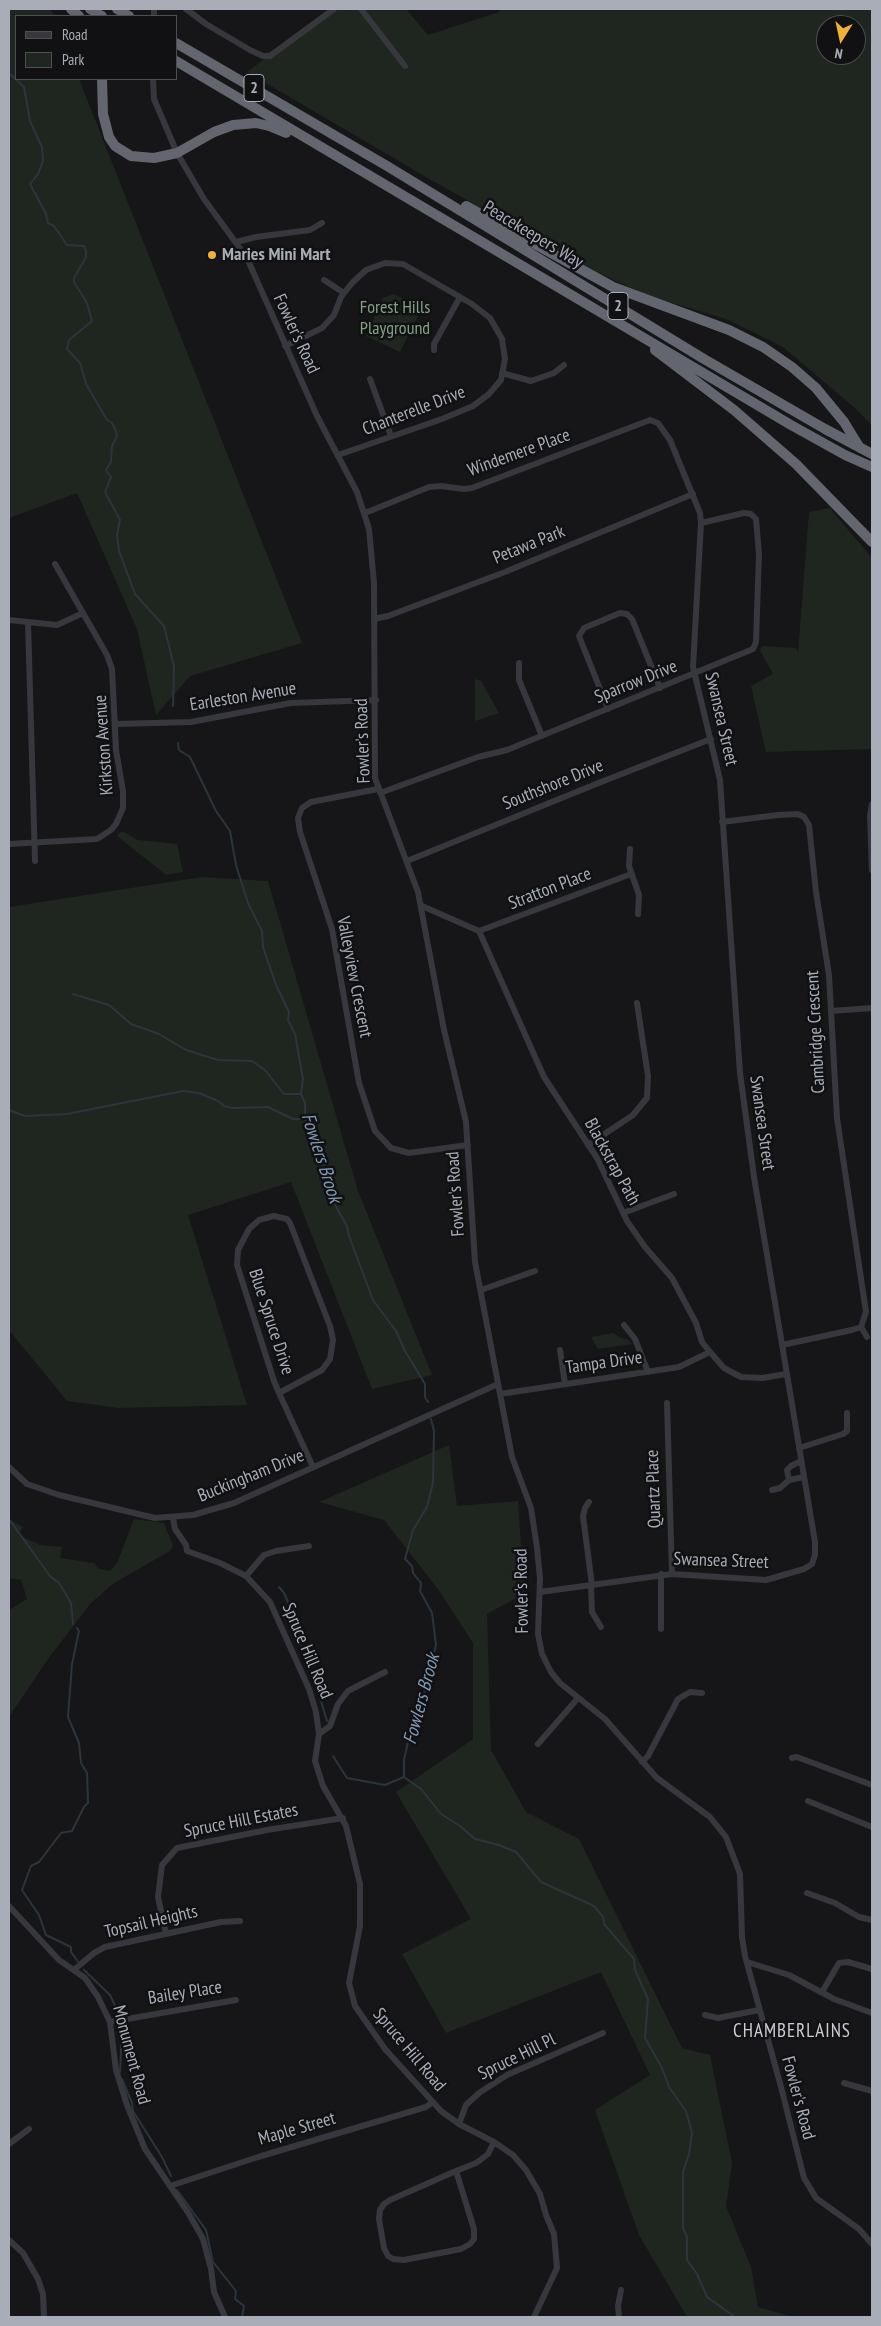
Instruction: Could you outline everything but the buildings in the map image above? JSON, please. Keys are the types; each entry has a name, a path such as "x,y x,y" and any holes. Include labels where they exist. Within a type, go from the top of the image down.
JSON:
{"highway":[{"name":"Peacekeepers Way","path":"178,44 388,166 704,359 803,417 872,454"},
{"name":"Peacekeepers Way","path":"178,62 819,441 872,468"},
{"path":"102,80 104,126 115,146 131,156 154,158 177,153 223,128 244,123 256,123 280,130 379,182"},
{"path":"388,166 613,287 712,323 755,343 804,377 827,401 844,422 872,468"},
{"path":"606,314 734,410 796,464 872,542"}],"street":[{"path":"186,9 206,24 263,56 270,56 334,9"},
{"path":"361,9 404,66"},
{"name":"Fowler's Road","path":"152,80 154,99 177,153 204,199 247,258 317,416 365,512 372,557 376,700 375,774 379,791 407,861 422,906 444,1030 466,1122 475,1262 512,1458 531,1508 539,1563 538,1634 542,1654 555,1678 605,1719 663,1783 707,1813 720,1827 728,1840 740,1874 742,1937 747,1962 807,2186 819,2201 859,2229 872,2244"},
{"path":"236,242 256,237 310,230 322,223"},
{"name":"Chanterelle Drive","path":"285,346 322,328 334,315 344,293 366,270 385,263 403,264 460,297 490,318 502,339 505,359 501,380 489,394 473,406 442,419 338,455"},
{"path":"324,280 344,293"},
{"path":"434,350 434,344 460,297"},
{"path":"502,374 531,381 554,373 564,365"},
{"path":"370,378 391,436"},
{"name":"Windemere Place","path":"365,512 429,487 472,488 647,420 654,421"},
{"name":"Swansea Street","path":"540,1592 661,1574 760,1580 789,1574 809,1566 814,1560 815,1549 754,1177 740,1073 720,780 694,674 693,662 701,524 693,494 670,440 662,426 654,421"},
{"name":"Petawa Park","path":"374,619 388,616 505,572 693,494"},
{"name":"Sparrow Drive","path":"379,791 478,757 507,750 751,651 756,642 759,550 756,519 751,514 744,513 701,524"},
{"name":"Kirkston Avenue","path":"9,844 97,839 111,830 116,824 123,808 116,750 114,677 110,662 55,564"},
{"path":"9,620 58,626 84,613"},
{"path":"608,709 579,636 584,628 620,613 627,614 632,619 660,688"},
{"path":"28,622 35,861"},
{"path":"519,663 518,680 542,736"},
{"name":"Earleston Avenue","path":"116,724 203,720 291,703 376,700"},
{"name":"Southshore Drive","path":"407,861 711,739"},
{"name":"Valleyview Crescent","path":"379,791 311,802 302,808 298,818 300,832 332,929 360,1090 375,1131 391,1148 399,1152 415,1153 468,1145"},
{"path":"872,804 870,816 872,870"},
{"name":"Cambridge Crescent","path":"722,822 798,814 809,825 816,892 829,975 837,1118 866,1302 865,1320 861,1327"},
{"path":"630,849 629,862 631,874 639,896 638,914"},
{"name":"Stratton Place","path":"480,931 631,874"},
{"path":"422,906 480,931"},
{"name":"Blackstrap Path","path":"480,931 544,1077 597,1158 623,1213 645,1247 672,1278 696,1323 702,1342 724,1368 741,1377 762,1378 786,1374"},
{"path":"588,1145 633,1115 642,1107 647,1098 648,1076 637,1003"},
{"path":"831,1011 872,1008"},
{"path":"623,1213 674,1194"},
{"name":"Blue Spruce Drive","path":"279,1393 322,1370 330,1359 333,1346 330,1326 290,1223 287,1219 274,1216 259,1220 249,1230 238,1250 238,1273 279,1393 313,1467"},
{"path":"481,1290 535,1271"},
{"path":"624,1325 635,1339 648,1372"},
{"path":"782,1345 861,1327 867,1337"},
{"path":"560,1350 565,1384"},
{"name":"Tampa Drive","path":"500,1394 685,1365 710,1352"},
{"name":"Buckingham Drive","path":"9,1467 27,1484 59,1495 155,1518 173,1518 202,1514 227,1506 498,1384"},
{"name":"Quartz Place","path":"667,1403 672,1574"},
{"path":"799,1448 843,1434 847,1431 847,1413"},
{"path":"789,1480 787,1470 801,1461"},
{"path":"772,1490 780,1488 789,1480 804,1477"},
{"path":"589,1502 584,1508 583,1516 592,1585 592,1612 601,1628"},
{"name":"Spruce Hill Road","path":"173,1518 176,1532 186,1544 187,1550 246,1576 270,1602 295,1653 309,1689 316,1712 319,1734 315,1761 323,1786 343,1818 354,1854 362,1905 359,1932 349,1979 351,1996 360,2016 378,2041 433,2102 459,2124 494,2142 517,2158 540,2194 554,2234 557,2268 534,2317"},
{"path":"246,1576 264,1555 276,1551 309,1546"},
{"path":"661,1574 661,1629"},
{"path":"319,1734 330,1726 338,1704 348,1691 377,1678 385,1672"},
{"path":"642,1762 648,1756 678,1700 690,1692 702,1693"},
{"path":"538,1744 578,1698"},
{"path":"792,1758 797,1757 872,1784"},
{"path":"808,1801 872,1827"},
{"name":"Spruce Hill Estates","path":"166,1934 158,1897 160,1874 162,1864 177,1848 268,1830 343,1818"},
{"path":"808,1893 839,1905 859,1917 872,1920"},
{"name":"Monument Road","path":"9,1906 56,1957 75,1969 96,1993 110,2022 116,2070 127,2105 145,2149 190,2214 203,2239 211,2269 214,2292 225,2317"},
{"name":"Topsail Heights","path":"75,1969 103,1948 221,1922 240,1921"},
{"path":"747,1962 790,1975 834,1999 872,2013"},
{"path":"822,1992 839,1963 852,1962 872,1969"},
{"name":"Bailey Place","path":"110,2022 236,2000"},
{"path":"705,2014 718,2018 759,2010"},
{"name":"Spruce Hill Pl","path":"459,2124 466,2105 479,2093 507,2075 603,2032"},
{"path":"844,2083 872,2091"},
{"name":"Maple Street","path":"170,2186 258,2157 426,2107 433,2102"},
{"path":"9,2144 29,2129"},
{"path":"456,2171 474,2229 472,2242 461,2249 404,2260 390,2258 384,2248 379,2219 382,2207 390,2200 482,2159 494,2142"},
{"path":"9,2240 23,2253 38,2279 43,2294 44,2317"},
{"path":"619,2317 617,2309 621,2290"}],"green space":[{"path":"9,9 49,9 54,15 15,15 15,80 79,80 302,643 190,676 156,715 137,629 77,493 9,518"},
{"path":"331,9 406,9 428,35 499,12 499,9 872,9 872,425 783,347 726,319 649,296 592,270 433,181 247,72"},
{"name":"Forest Hills Playground","path":"394,294 422,308 400,352 366,336 383,298"},
{"path":"830,508 872,558 872,749 766,752 751,686 773,674 760,650 762,646 795,648 798,653 809,512"},
{"path":"475,679 481,681 499,713 475,721"},
{"path":"122,831 138,840 177,844 183,872 166,875 117,836"},
{"path":"202,877 268,881 358,1191 432,1375 372,1389 291,1182 188,1215 247,1405 119,1408 67,1401 9,1330 9,907"},
{"path":"613,1333 627,1339 632,1344 598,1349 591,1337"},
{"path":"449,1445 457,1506 518,1501 524,1594 487,1614 491,1750 526,1812 579,1839 682,2048 710,2055 732,2163 726,2206 751,2267 758,2307 793,2317 687,2317 639,2235 595,2110 650,2075 601,1972 446,2033 402,1954 471,1919 396,1792 473,1739 473,1643 438,1589 384,1520 319,1502"},
{"path":"9,1519 23,1527 18,1535 40,1545 62,1547 60,1558 93,1563 99,1569 110,1571 117,1563 134,1519 164,1523 173,1546 170,1551 114,1583 91,1603 48,1659 9,1717 9,1610 27,1599 21,1580 9,1578"}],"waterway":[{"name":"Fowlers Brook","path":"9,73 15,79"},
{"name":"Fowlers Brook","path":"16,80 24,87 30,121 42,147 43,161 38,174 30,184 46,214 48,223 54,226 67,245 84,246 86,251 86,257 74,278 74,282 87,303 92,321 69,340 67,349 80,363 86,384 107,420 112,423 116,431 117,436 112,446 111,462 106,470 111,477 105,492 120,520 117,535 119,551 135,594 164,626 174,666 173,706"},
{"name":"Fowlers Brook","path":"178,743 179,750 190,757 216,811 230,831 236,865 248,903 262,931 263,947 276,985 289,1012 288,1020 295,1034 303,1079 301,1094 305,1103 305,1119 330,1180 334,1203 347,1226 373,1300 396,1331 405,1351 425,1384 425,1397 428,1402"},
{"path":"73,994 109,1005 131,1024 159,1034 186,1050 218,1060 252,1061 265,1070 284,1094 301,1094"},
{"path":"9,1110 25,1116 67,1114 183,1091 199,1093 218,1101 224,1106 233,1108 268,1107 293,1119 305,1119"},
{"name":"Fowlers Brook","path":"404,1776 404,1760 410,1733 419,1703 423,1698 436,1645 432,1613 420,1591 421,1583 413,1573 412,1566 405,1559 413,1530 427,1507 433,1483 434,1431 431,1419"},
{"path":"9,1519 50,1576 59,1583 71,1603 73,1624"},
{"path":"279,1587 284,1593 296,1620 298,1639 316,1685 327,1721"},
{"path":"77,1628 79,1631 72,1664 68,1717 79,1743 81,1763 87,1773 88,1803 72,1831 61,1833 39,1862 31,1866 22,1890 39,1915 46,1935 71,1947 71,1952 79,1963"},
{"path":"333,1756 347,1778 385,1785 404,1777"},
{"name":"Fowlers Brook","path":"404,1777 421,1789 441,1814 460,1826 475,1839 499,1845 516,1852 541,1882 594,1906 603,1917 604,1924 634,1959 635,1970 648,1999 645,2038 662,2068 669,2087 686,2111 692,2133 689,2154 683,2172 683,2228 687,2237 687,2260 697,2274 707,2297 735,2317"},
{"path":"84,1970 110,1995 117,2010"},
{"path":"120,2072 122,2030"},
{"path":"122,2079 132,2103 133,2111 162,2157 171,2176"},
{"path":"177,2190 206,2230 213,2262 236,2291 235,2299 244,2306 242,2317"}],"place":[{"name":"Maries Mini Mart","path":"212,255"}],"district":[{"name":"CHAMBERLAINS","path":"792,2032"}]}
